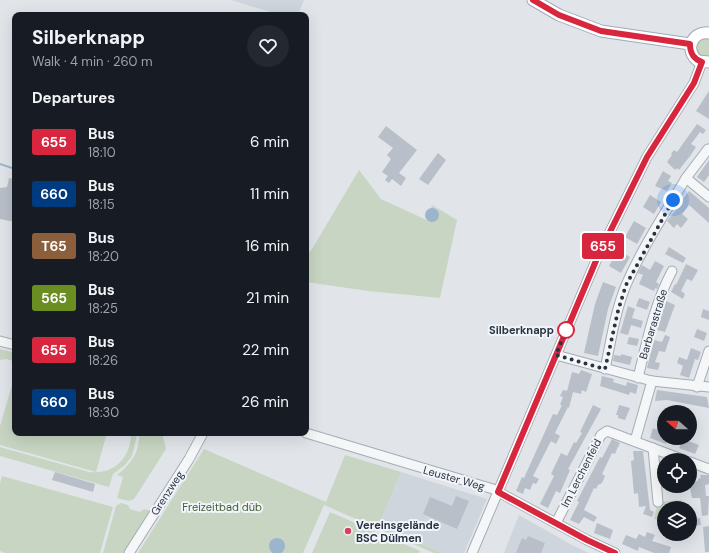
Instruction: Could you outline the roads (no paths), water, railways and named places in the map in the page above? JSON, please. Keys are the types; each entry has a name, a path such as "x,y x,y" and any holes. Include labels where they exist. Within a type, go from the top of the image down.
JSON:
{"main road":[{"path":"534,0 559,15 601,31 690,44"},
{"path":"706,62 698,61 691,54 690,44 699,33 709,33"}],"street":[{"path":"472,553 598,256 647,157 706,62"},
{"path":"605,369 618,311 626,285 660,221 686,178 708,149"},
{"path":"686,178 709,197"},
{"name":"Barbarastraße","path":"638,378 651,322 663,288 672,272"},
{"path":"0,341 12,344"},
{"path":"697,387 709,351"},
{"path":"556,355 652,381 697,387 709,387"},
{"path":"635,441 652,381"},
{"name":"Im Lerchenfeld","path":"556,523 601,435 608,431 666,453"},
{"name":"Leuster Weg","path":"309,434 498,492 615,553"},
{"name":"Grenzweg","path":"129,553 189,459 201,436"},
{"path":"653,448 658,501"},
{"path":"697,465 709,469"}],"water":[{"path":"432,208 437,210 439,215 437,220 432,222 427,220 425,215 427,210"},
{"path":"277,538 283,540 285,546 283,552 277,554 271,552 269,546 271,540"}],"waterway":[{"path":"0,164 12,168"}],"place":[{"name":"Silberknapp","path":"566,330"},
{"name":"Vereinsgelände BSC Dülmen","path":"348,531"}],"park label":[{"name":"Freizeitbad düb","path":"222,507"}]}
